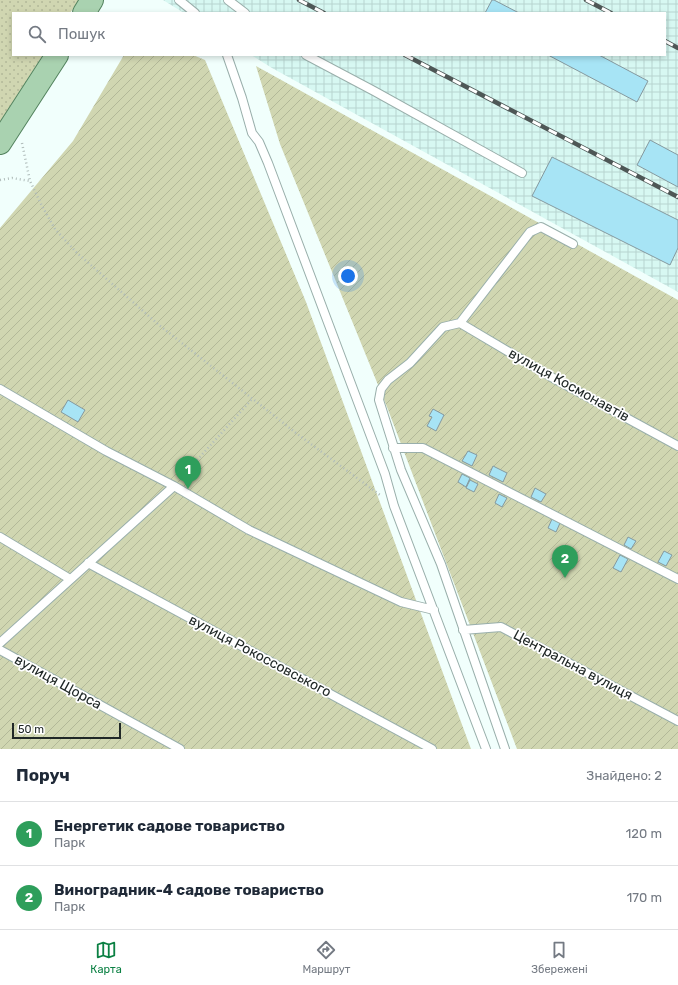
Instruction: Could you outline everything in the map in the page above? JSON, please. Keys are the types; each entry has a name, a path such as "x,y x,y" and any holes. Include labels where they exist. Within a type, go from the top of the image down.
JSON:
{"main road":[{"path":"85,12 92,0"},
{"path":"0,143 56,56"}],"lane":[{"path":"179,0 194,12"},
{"path":"228,0 244,12"},
{"path":"227,56 252,133 259,142 268,163 386,474 394,506 486,749"},
{"path":"308,56 522,173"},
{"path":"505,749 441,564 393,448 379,400 381,389 388,380 410,363 443,327 460,323 530,232 541,227 573,244"},
{"name":"вулиця Космонавтів","path":"460,323 553,378 678,446"},
{"path":"0,390 106,451 174,486 249,530 401,602 434,610"},
{"path":"393,448 423,448 678,579"},
{"path":"0,643 174,486"},
{"path":"0,537 70,579"},
{"name":"вулиця Рокоссовського","path":"88,563 432,749"},
{"name":"Центральна вулиця","path":"463,630 501,627 678,721"},
{"name":"вулиця Щорса","path":"0,650 180,749"}],"path":[{"path":"21,139 30,181 55,229 76,252 158,325 252,399 394,506"},
{"path":"0,180 12,178 30,181"},
{"path":"174,486 252,399"}],"shaded area":[{"path":"0,0 79,0 71,12 12,12 12,56 42,56 0,122"},
{"path":"163,0 678,0 678,292 253,56 666,56 666,12 182,12"},
{"path":"123,56 195,56 205,60 306,302 471,749 0,749 0,228 73,141"},
{"path":"256,66 678,300 678,749 517,749 387,407 280,144"}],"building":[{"path":"492,0 494,0 517,12 486,12"},
{"path":"550,56 601,56 648,81 637,102"},
{"path":"650,140 678,155 678,187 637,165"},
{"path":"552,157 678,220 678,248 670,265 532,196"},
{"path":"68,400 85,410 78,422 61,412"},
{"path":"433,409 444,415 436,431 427,426 432,417 429,416"},
{"path":"468,451 477,455 472,466 462,461"},
{"path":"493,466 507,473 503,482 489,475"},
{"path":"462,474 470,478 466,487 458,482"},
{"path":"470,480 478,484 474,492 466,488"},
{"path":"535,488 546,494 541,502 531,497"},
{"path":"499,494 507,498 502,507 495,503"},
{"path":"552,519 560,523 556,532 548,528"},
{"path":"628,537 636,541 631,549 624,545"},
{"path":"664,551 672,555 666,566 658,562"},
{"path":"620,555 628,559 621,572 613,568"}],"railway":[{"path":"299,0 322,12"},
{"path":"586,0 609,12"},
{"path":"666,42 678,48"},
{"path":"407,56 678,197"}],"place":[{"name":"Енергетик садове товариство","path":"188,489"},
{"name":"Виноградник-4 садове товариство","path":"565,578"}]}
